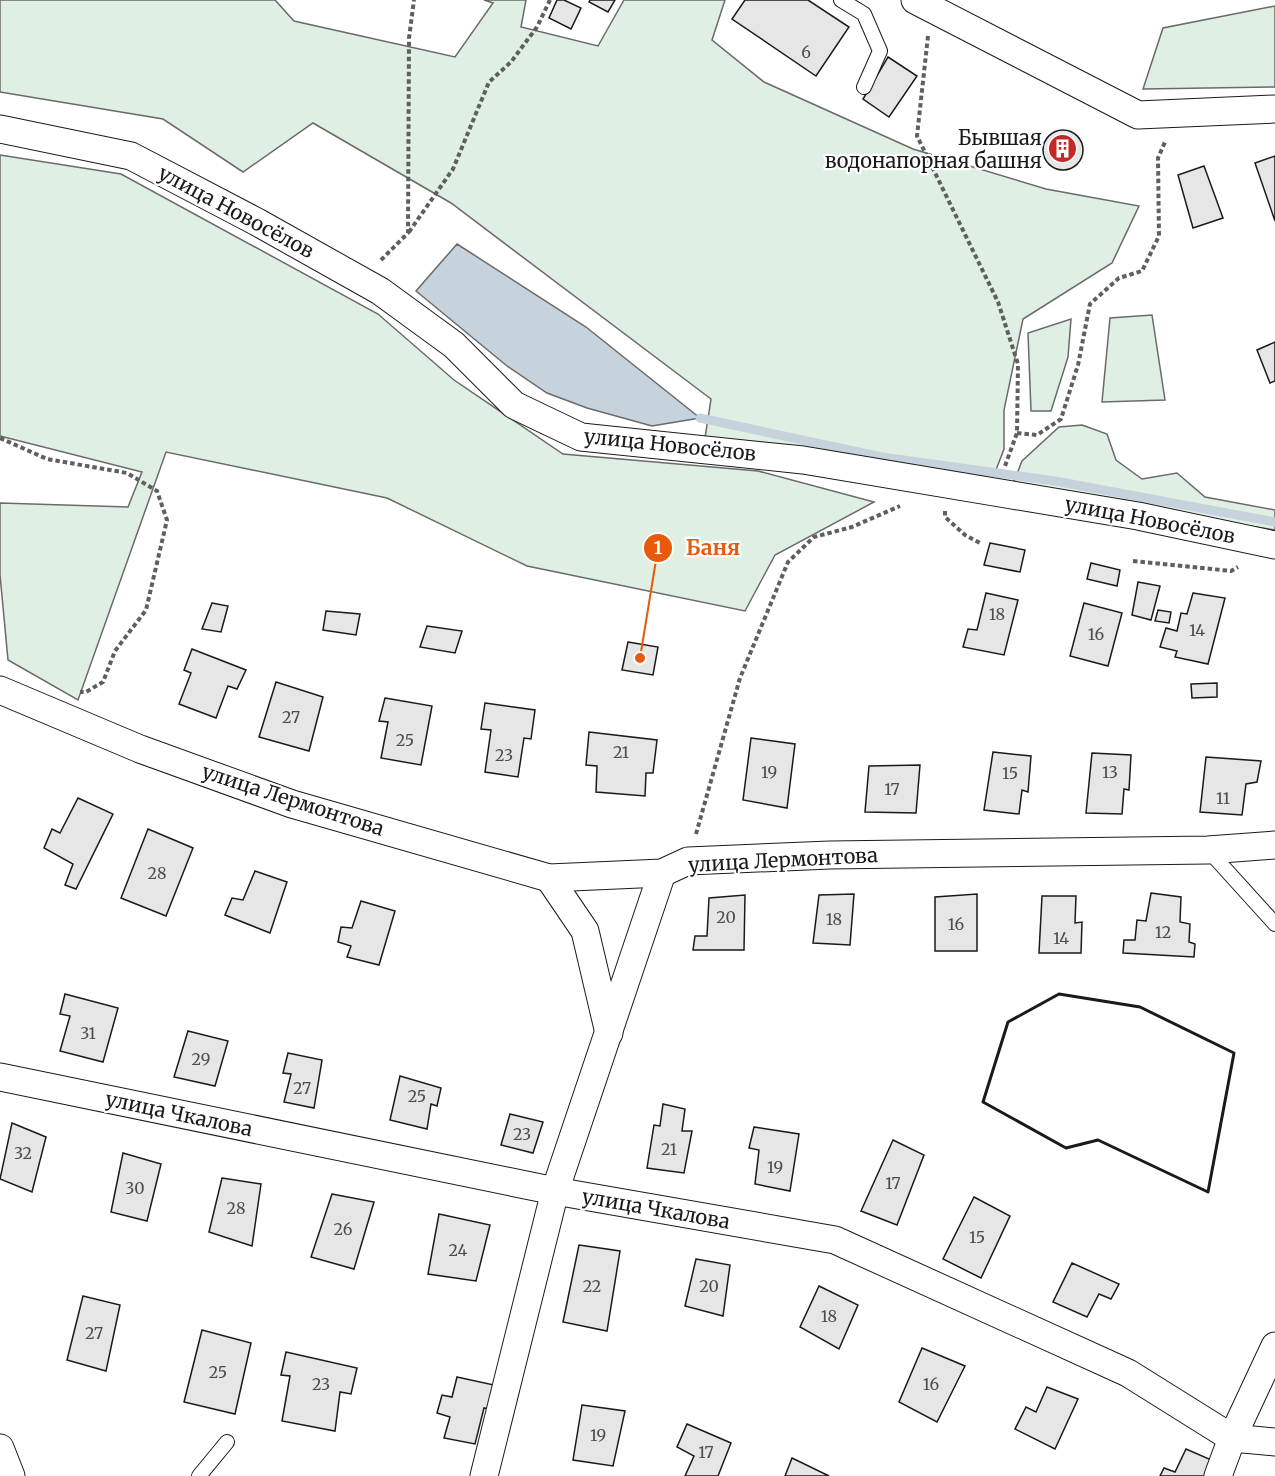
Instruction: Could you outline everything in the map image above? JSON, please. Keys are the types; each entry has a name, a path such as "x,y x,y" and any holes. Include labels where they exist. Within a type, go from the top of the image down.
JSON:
{"street":[{"path":"923,4 1138,115 1275,109"},
{"name":"улица Новосёлов","path":"0,129 131,156 380,291 454,345 514,405 581,437 803,460 1138,516 1275,545"},
{"name":"улица Лермонтова","path":"0,690 140,749 292,804 549,878 662,873 688,861 830,855 1208,850 1275,844"},
{"path":"484,1476 555,1191 662,873"},
{"path":"549,878 585,931 609,1033"},
{"name":"улица Чкалова","path":"0,1077 555,1191 835,1240 1128,1373 1232,1438 1275,1442"},
{"path":"1218,1476 1232,1438 1275,1346"},
{"path":"0,1448 11,1476"}],"lane":[{"path":"841,0 864,14 880,51 864,87"},
{"path":"1208,850 1275,924"},
{"path":"199,1476 227,1442"}],"path":[{"path":"408,233 409,38 414,0"},
{"path":"361,280 408,233 453,169 489,82 511,62 537,27 550,0"},
{"path":"923,4 917,136 998,302 1018,364 1017,434 1010,455"},
{"path":"1017,434 1037,435 1061,418 1078,365 1090,304 1119,278 1142,271 1159,236 1158,158 1179,113"},
{"path":"0,438 47,459 127,473 157,490 167,520 146,610 115,651 103,682"},
{"path":"688,861 740,678 788,562 814,537 852,527 910,502 913,480"},
{"path":"946,484 945,517 965,535 980,543"},
{"path":"1133,561 1231,571 1240,566"}],"green space":[{"path":"0,0 275,0 294,21 455,57 493,3 484,0 526,0 521,27 598,46 624,0 725,0 712,40 764,82 913,149 1046,189 1139,206 1112,263 1023,319 1004,410 1004,449 991,483 705,438 711,399 451,203 313,123 243,172 163,119 0,92"},
{"path":"1275,6 1275,87 1143,89 1163,28"},
{"path":"0,155 121,174 378,314 454,380 563,454 758,471 874,502 775,555 745,611 527,566 387,498 166,452 78,700 8,660 0,575 0,503 128,507 142,472 0,436"},
{"path":"1152,315 1165,400 1102,402 1110,318"},
{"path":"1071,319 1068,357 1051,411 1031,411 1028,333"},
{"path":"1082,425 1107,434 1116,460 1142,479 1177,473 1205,497 1275,510 1275,530 1011,489 1022,461 1059,427"}],"shaded area":[{"path":"457,244 586,327 700,418 652,426 587,408 547,393 507,366 416,291"}],"building":[{"path":"557,0 564,0 581,8 571,29 549,18"},
{"path":"590,0 615,0 608,12 589,2"},
{"path":"745,0 808,0 849,27 816,76 732,19"},
{"path":"888,57 917,76 889,117 863,99"},
{"name":"Бывшая водонапорная башня","path":"1063,130 1071,131 1077,136 1082,142 1082,158 1077,164 1071,169 1063,170 1055,169 1049,164 1044,158 1043,150 1044,142 1049,136 1055,131"},
{"path":"1275,156 1275,221 1255,163"},
{"path":"1204,166 1223,218 1193,228 1178,175"},
{"path":"1275,342 1275,381 1270,383 1257,350"},
{"path":"990,543 1025,550 1020,572 984,565"},
{"path":"1091,563 1120,570 1117,586 1087,579"},
{"path":"1138,582 1160,586 1151,620 1132,615"},
{"path":"986,593 1018,600 1004,655 963,647 968,629 977,630"},
{"path":"1193,593 1225,598 1208,664 1175,657 1177,651 1160,647 1166,628 1177,631 1181,613 1187,614"},
{"path":"212,603 228,606 221,632 202,629"},
{"path":"1084,603 1122,613 1108,666 1070,656"},
{"path":"1158,610 1171,612 1169,623 1155,621"},
{"path":"326,611 360,614 356,635 323,630"},
{"path":"427,626 462,631 455,653 420,647"},
{"path":"628,642 658,647 653,675 622,670"},
{"path":"192,649 246,670 237,689 228,686 216,718 179,704 191,673 184,670"},
{"path":"276,682 323,697 309,751 259,737"},
{"path":"1217,683 1217,697 1192,698 1191,684"},
{"path":"385,698 432,706 421,765 381,758 388,722 379,721"},
{"path":"485,703 535,710 531,739 524,738 518,777 485,772 491,730 481,729"},
{"path":"589,732 657,740 653,773 646,773 645,796 596,792 597,766 586,765"},
{"path":"751,738 795,744 787,808 743,800"},
{"path":"993,752 1031,756 1028,792 1022,790 1019,814 984,810"},
{"path":"1092,753 1131,755 1129,790 1124,789 1122,814 1086,813"},
{"path":"1206,757 1261,761 1257,782 1246,784 1242,815 1200,812"},
{"path":"920,765 916,813 865,812 869,766"},
{"path":"78,798 113,814 76,889 65,885 73,864 44,848 52,829 60,833"},
{"path":"148,829 193,848 166,916 121,898"},
{"path":"255,871 287,882 270,933 225,915 232,898 243,900"},
{"path":"1151,893 1181,897 1180,922 1190,924 1189,942 1195,944 1194,957 1123,953 1124,940 1135,940 1137,920 1146,921"},
{"path":"854,894 850,945 813,943 819,895"},
{"path":"977,894 977,951 935,951 935,897"},
{"path":"745,895 744,950 693,950 695,936 707,936 709,898"},
{"path":"1042,896 1076,896 1075,923 1082,922 1081,953 1039,953"},
{"path":"361,901 395,911 379,965 347,957 351,946 338,942 341,927 352,928"},
{"path":"65,994 118,1008 103,1062 60,1051 70,1016 60,1014"},
{"path":"188,1031 228,1041 215,1086 174,1077"},
{"path":"288,1053 322,1060 314,1108 284,1102 291,1074 283,1073"},
{"path":"400,1076 441,1088 437,1106 431,1104 427,1129 390,1120"},
{"path":"663,1104 685,1109 682,1131 692,1131 684,1173 647,1168 654,1125 660,1126"},
{"path":"510,1114 543,1122 533,1153 501,1145"},
{"path":"12,1123 46,1137 32,1192 0,1179"},
{"path":"754,1127 799,1134 790,1191 755,1184 759,1150 749,1148"},
{"path":"893,1140 924,1155 897,1225 861,1211"},
{"path":"123,1153 161,1164 147,1221 111,1212"},
{"path":"222,1178 261,1184 252,1246 209,1232"},
{"path":"332,1194 374,1202 354,1269 311,1257"},
{"path":"974,1197 1010,1216 981,1278 943,1259"},
{"path":"439,1214 490,1225 476,1281 428,1274"},
{"path":"579,1245 620,1251 607,1331 563,1322"},
{"path":"696,1259 730,1265 723,1316 685,1306"},
{"path":"1072,1263 1119,1284 1111,1299 1099,1294 1087,1317 1053,1302"},
{"path":"819,1286 858,1305 839,1349 800,1327"},
{"path":"83,1296 120,1305 106,1371 67,1360"},
{"path":"202,1330 251,1343 235,1414 184,1402"},
{"path":"922,1348 965,1366 937,1422 899,1402"},
{"path":"286,1352 357,1368 351,1394 340,1392 335,1431 282,1421 290,1376 281,1375"},
{"path":"457,1377 494,1385 489,1409 484,1408 475,1444 444,1438 450,1417 437,1413 442,1395 452,1397"},
{"path":"1047,1387 1078,1399 1055,1449 1015,1429 1026,1407 1036,1412"},
{"path":"582,1405 625,1411 613,1466 573,1460"},
{"path":"687,1424 731,1443 718,1476 685,1476 694,1456 677,1447"},
{"path":"1186,1449 1216,1462 1209,1476 1160,1476 1164,1468 1175,1472"},
{"path":"792,1458 829,1476 785,1476"}],"waterway":[{"path":"700,418 882,457 1055,481 1275,522"}],"wall":[{"path":"1059,994 1140,1007 1234,1053 1208,1192 1098,1140 1066,1148 983,1102 1008,1022 1059,994"}],"place":[{"name":"Бывшая водонапорная башня","path":"1063,149"},
{"name":"Баня","path":"640,658"}]}
